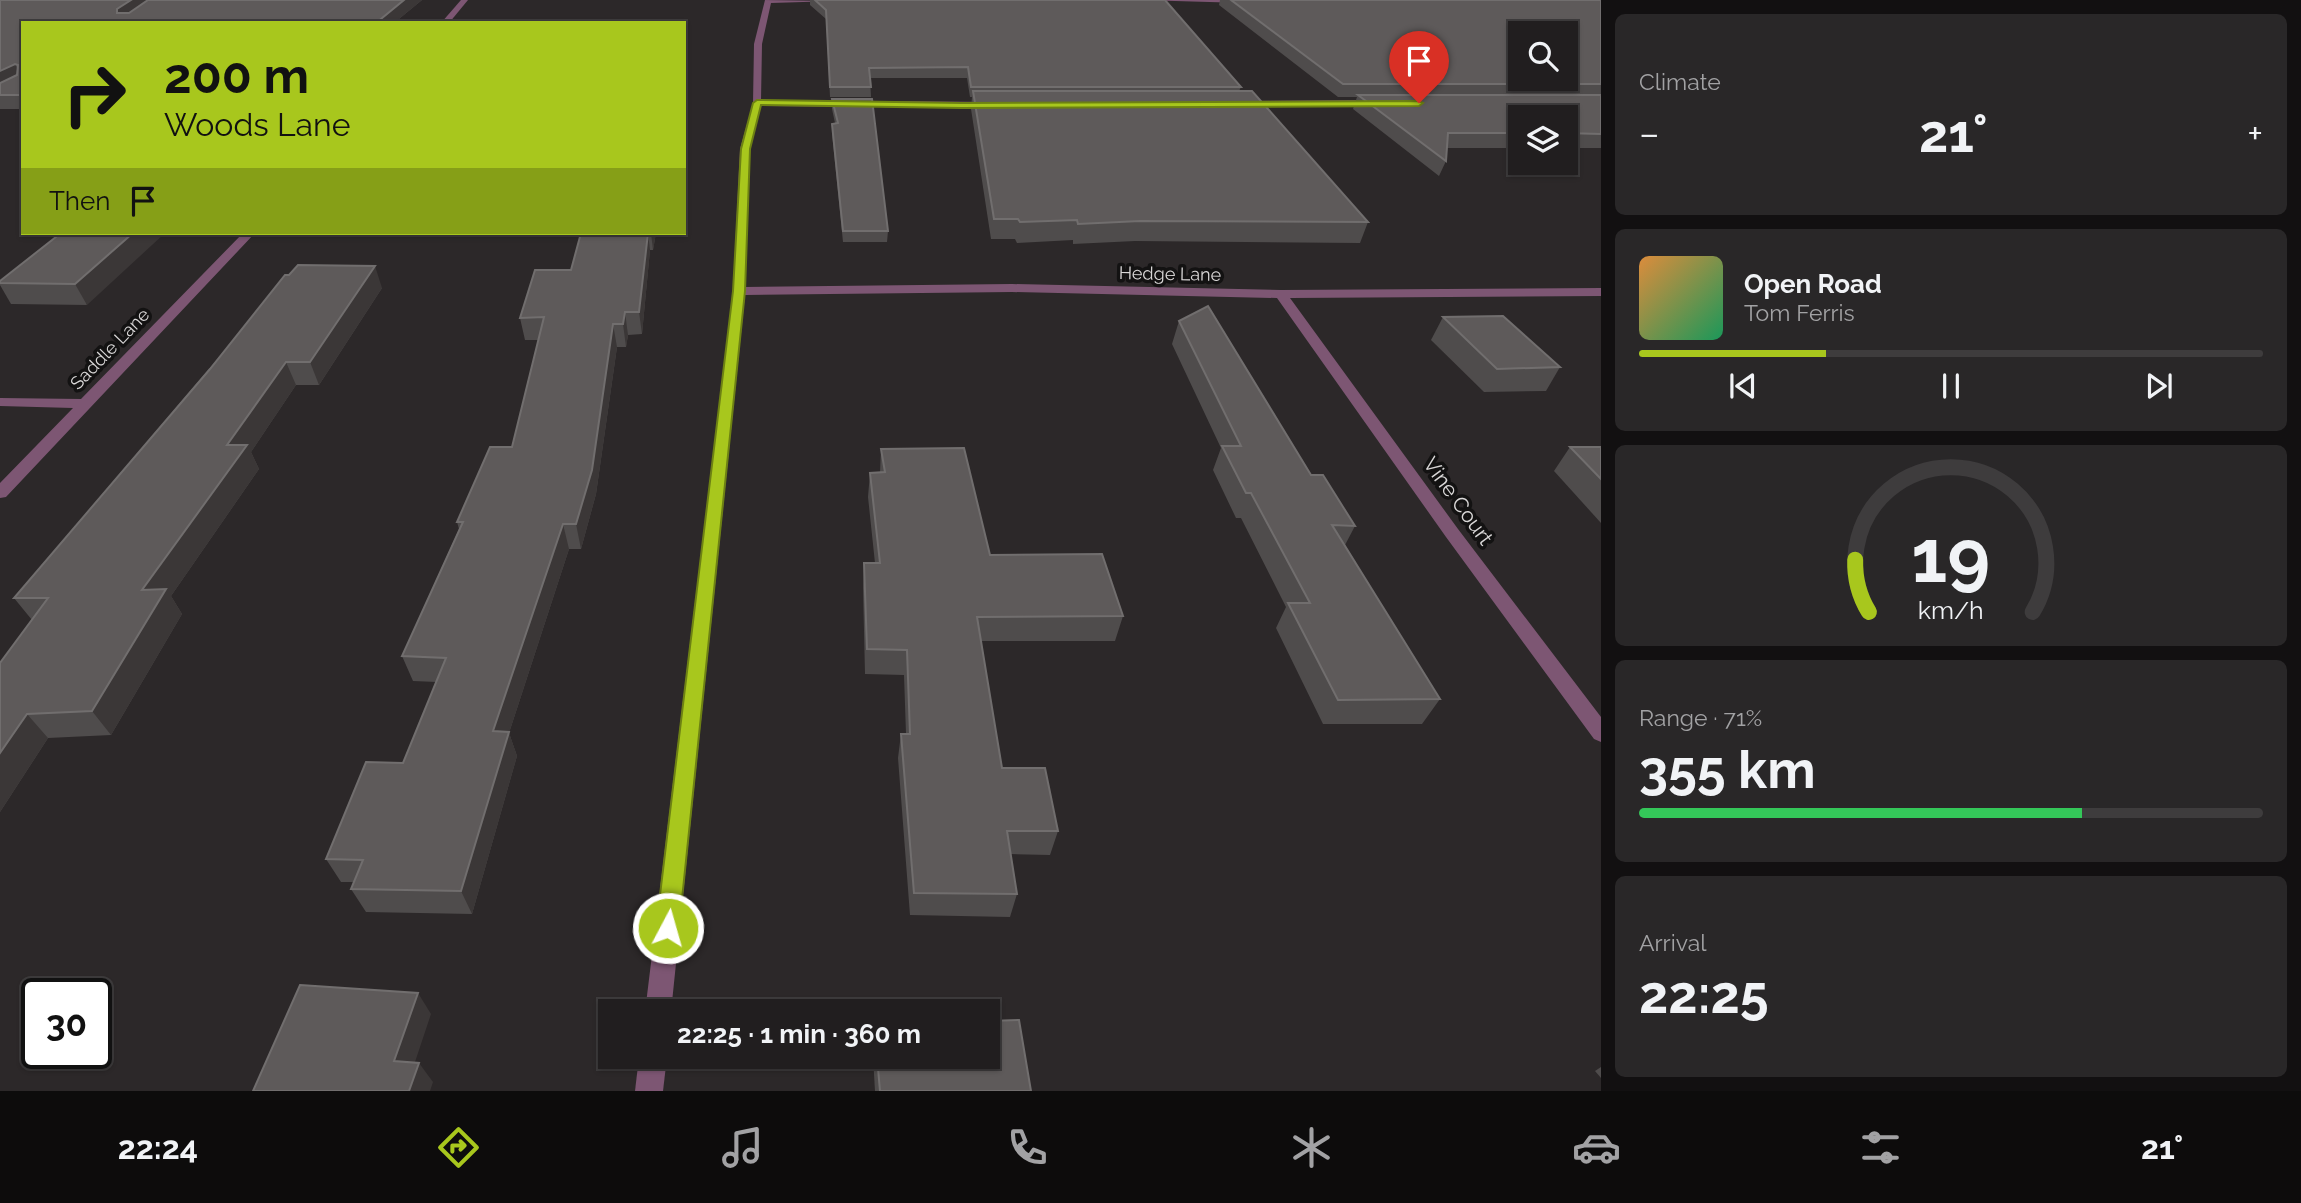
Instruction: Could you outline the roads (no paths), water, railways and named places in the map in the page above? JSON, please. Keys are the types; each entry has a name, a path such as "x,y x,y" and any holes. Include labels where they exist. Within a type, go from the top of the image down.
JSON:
{"street":[{"path":"447,21 465,0"},
{"path":"1129,0 1255,1"},
{"path":"659,999 739,291 745,149 757,103 758,44 768,1 837,1"},
{"path":"757,103 1003,105"},
{"path":"1234,104 1383,103"},
{"name":"Saddle Lane","path":"0,494 247,235"},
{"name":"Hedge Lane","path":"739,291 1012,288 1281,294 1601,292"},
{"name":"Vine Court","path":"1281,294 1452,534 1601,733"},
{"path":"0,402 85,404"},
{"path":"649,1091 652,1069"}]}
